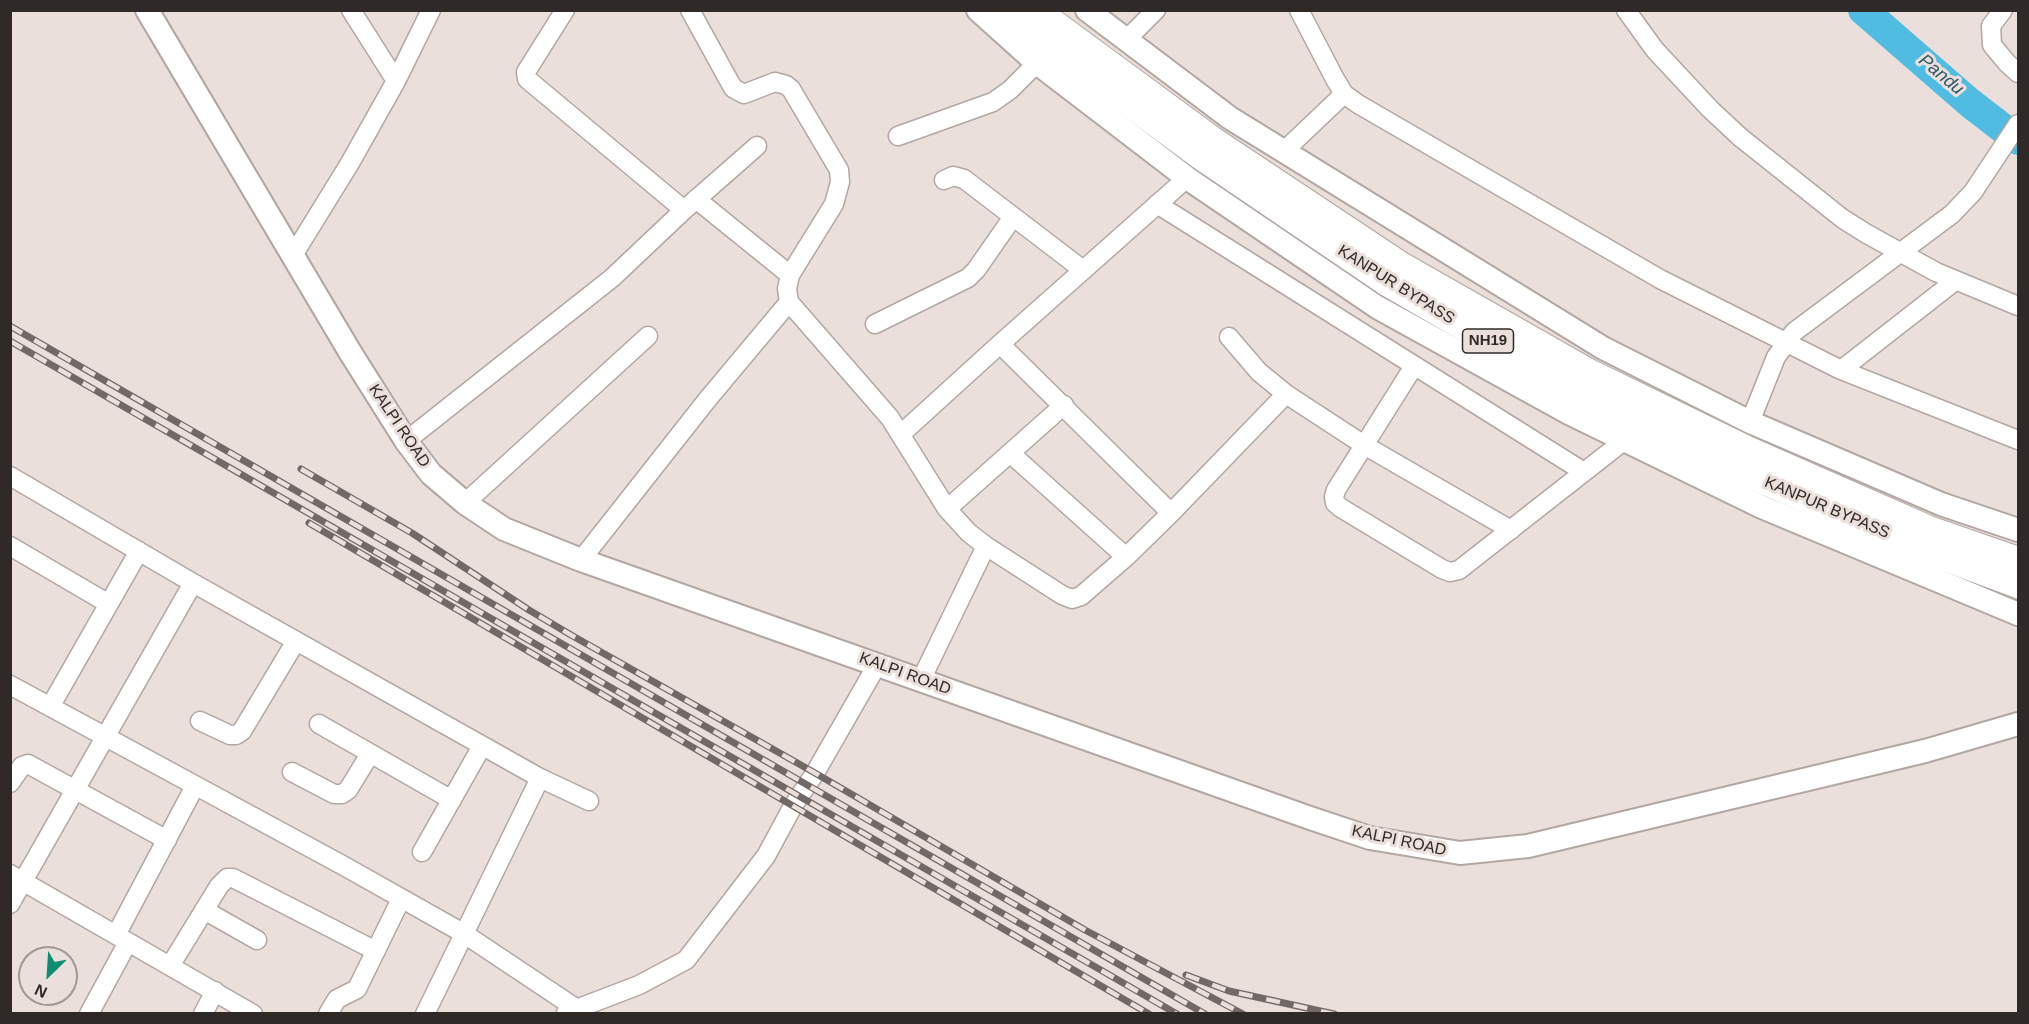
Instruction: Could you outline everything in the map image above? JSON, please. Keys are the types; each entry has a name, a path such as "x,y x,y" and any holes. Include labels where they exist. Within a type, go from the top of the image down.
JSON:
{"highway":[{"name":"KANPUR BYPASS","path":"1007,10 1037,36 1200,156 1387,283 1575,392 1738,470 1913,546 2019,585"},
{"name":"KANPUR BYPASS","path":"1039,10 1214,140 1401,265 1589,372 1749,450 1918,525 2019,560"}],"main road":[{"name":"KALPI ROAD","path":"147,10 350,352 406,441 431,474 465,503 504,529 581,560 1370,838 1460,853 1528,846 1925,751 2019,724"},
{"path":"978,10 1036,63 1187,178 1377,307 1569,413 1762,507 2019,614"},
{"path":"1087,10 1230,118 1603,348 1750,422 1941,504 2019,530"},
{"name":"KALPI ROAD","path":"1925,751 2019,734"}],"street":[{"path":"351,10 396,81"},
{"path":"292,257 350,163 396,81 431,10"},
{"path":"565,10 526,72 527,79 690,205 790,275"},
{"path":"690,10 733,88 738,93 744,94 775,82 786,85 791,89 839,170 840,182 834,204 790,275 787,290 789,302 877,402 901,435 947,508 969,533 1062,595 1071,599 1080,596 1126,557 1172,513 1286,394"},
{"path":"1126,40 1156,10"},
{"path":"1299,10 1344,94 1366,109 1660,279 1841,370 2019,440"},
{"path":"1626,10 1655,50 1684,83 1740,137 1843,219 1955,281 2019,306"},
{"path":"2003,10 1991,27 1992,45 2019,73"},
{"path":"898,136 993,102 1010,90 1036,63"},
{"path":"1284,151 1344,94"},
{"path":"1750,422 1770,370 1785,342 1809,319 1902,253 1965,201 2019,124"},
{"path":"406,441 612,278 757,146"},
{"path":"944,180 953,176 964,179 1083,270"},
{"path":"901,435 1187,178"},
{"path":"1157,204 1584,472"},
{"path":"875,324 968,278 1013,216"},
{"path":"1841,370 1955,281"},
{"path":"581,560 707,400 789,302"},
{"path":"465,503 648,336"},
{"path":"1229,337 1259,372 1286,394 1364,445 1511,530"},
{"path":"1000,344 1172,513"},
{"path":"1414,366 1336,490 1334,498 1335,503 1450,572 1459,570 1625,440"},
{"path":"947,508 1064,405"},
{"path":"1010,453 1126,557"},
{"path":"10,477 482,746 540,778 589,801"},
{"path":"921,680 986,546"},
{"path":"12,548 110,603"},
{"path":"50,707 139,551"},
{"path":"10,904 17,878 75,789 193,583"},
{"path":"200,721 230,735 236,735 242,731 296,641"},
{"path":"10,685 463,933 571,1011 639,986 686,960 766,856 793,806 815,773 878,665"},
{"path":"319,724 452,800"},
{"path":"422,852 482,746"},
{"path":"292,772 334,794 342,794 348,790 370,754"},
{"path":"10,783 22,766 28,764 167,840"},
{"path":"425,1014 540,778"},
{"path":"89,1014 167,840 195,786"},
{"path":"17,878 253,1014"},
{"path":"170,966 223,881 233,878 376,951"},
{"path":"328,1014 337,999 357,990 401,899"},
{"path":"204,910 257,940"},
{"path":"203,1014 215,991"}],"waterway":[{"name":"Pandu","path":"1863,10 1970,103 2018,140"}],"railway":[{"path":"10,326 1205,1014"},
{"path":"10,341 1177,1014"},
{"path":"301,469 412,533 571,635 1085,930 1243,1014"},
{"path":"309,523 1149,1014"},
{"path":"1186,975 1229,991 1334,1014"}]}
